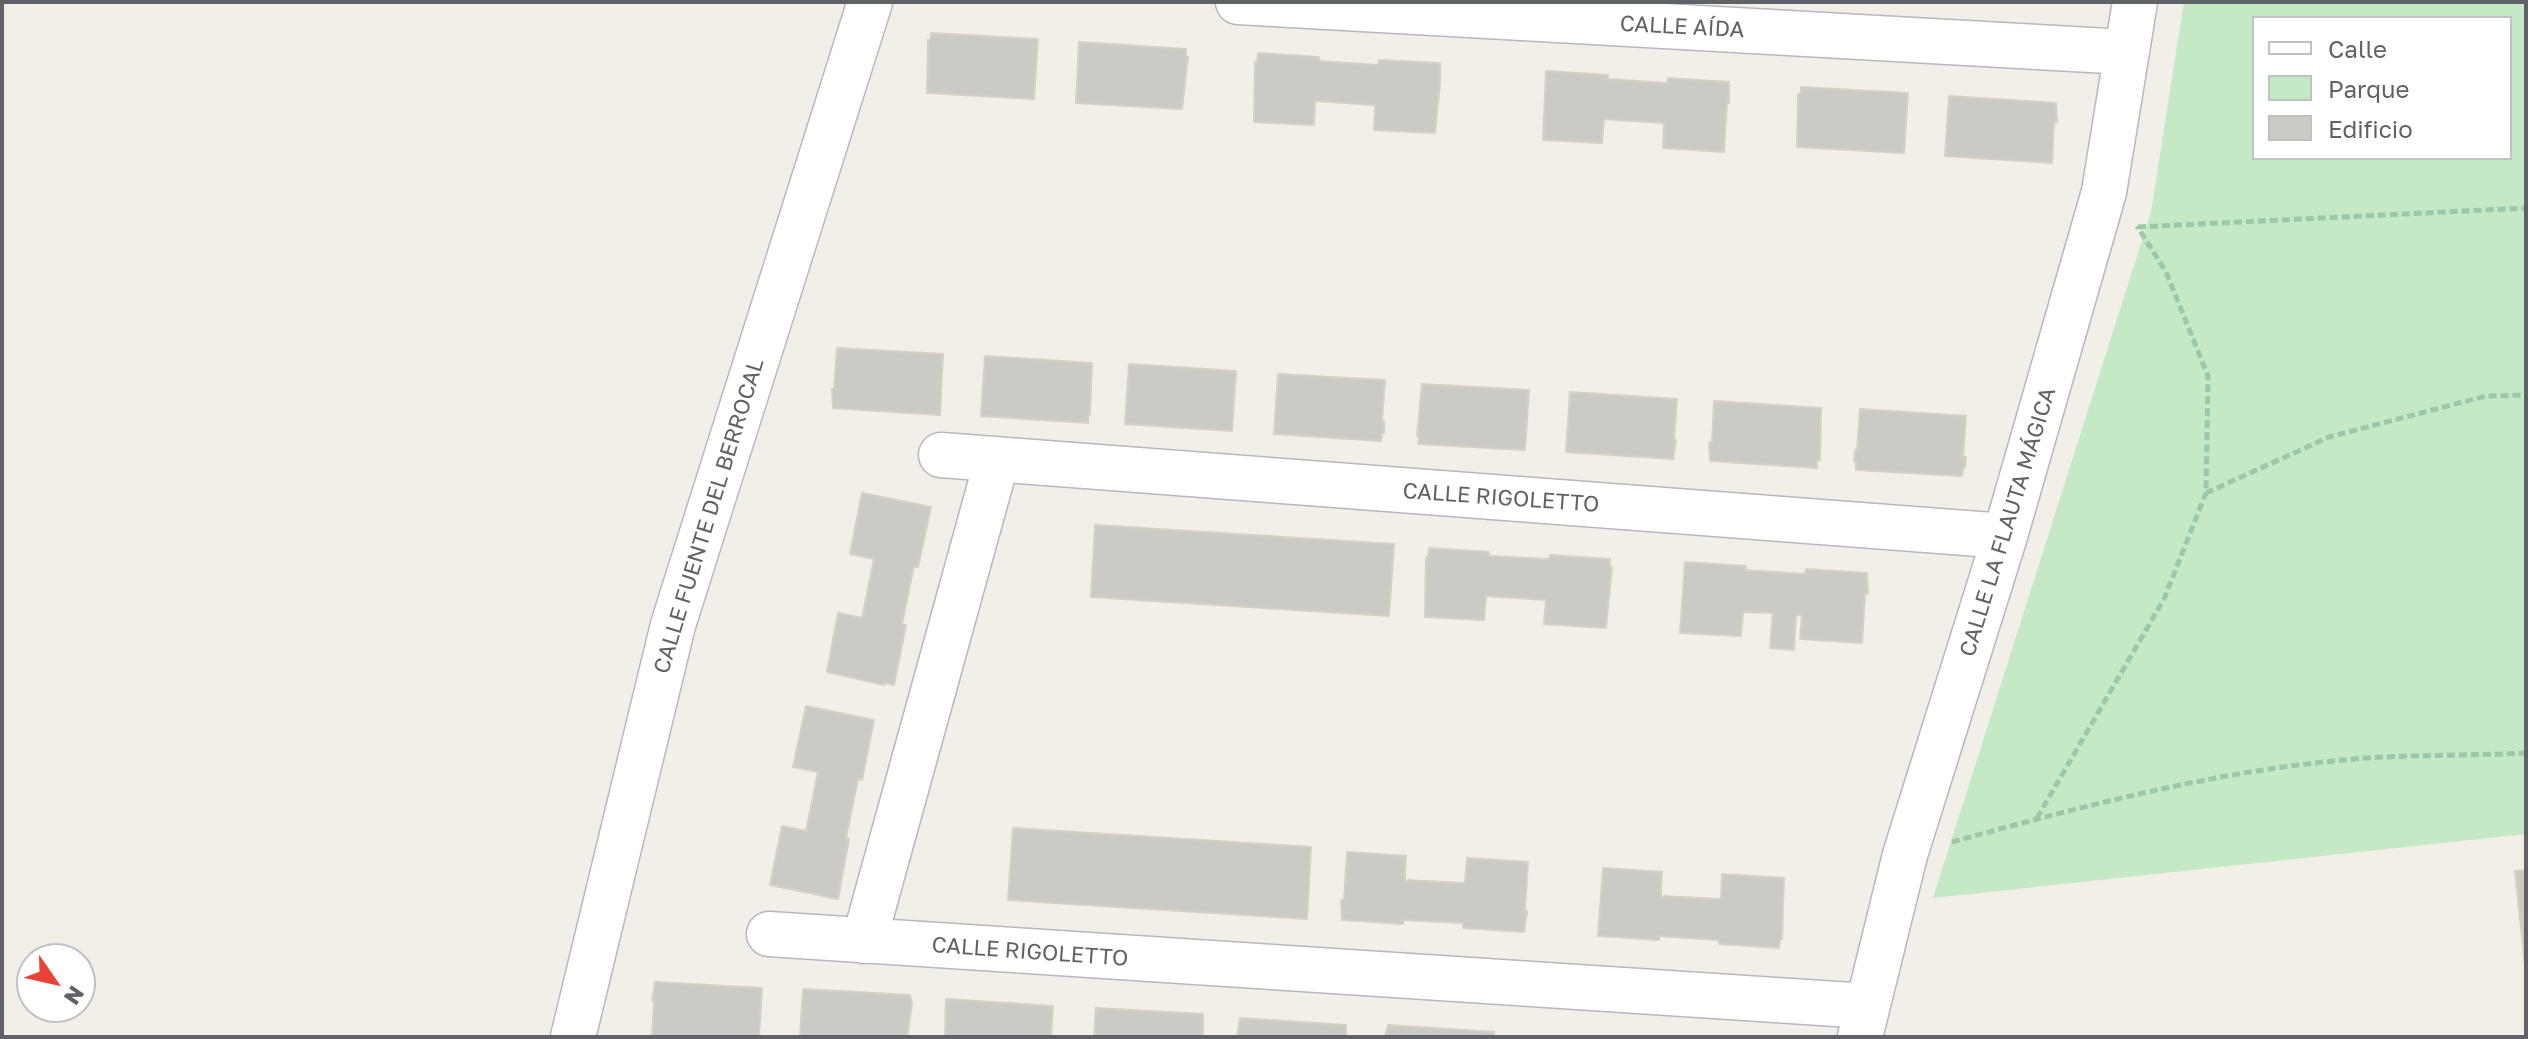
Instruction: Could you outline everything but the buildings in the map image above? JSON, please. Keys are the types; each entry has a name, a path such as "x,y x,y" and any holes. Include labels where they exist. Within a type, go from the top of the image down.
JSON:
{"street":[{"name":"CALLE FUENTE DEL BERROCAL","path":"573,1037 673,625 870,2"},
{"name":"CALLE AÍDA","path":"1238,2 2126,52"},
{"name":"CALLE LA FLAUTA MÁGICA","path":"1864,1021 1905,855 2005,536 2104,192 2135,2"},
{"name":"CALLE RIGOLETTO","path":"941,455 2005,536"},
{"path":"864,941 997,460"},
{"name":"CALLE RIGOLETTO","path":"769,934 1864,1021"}],"path":[{"path":"2037,818 2164,599 2206,493 2208,376 2166,272 2138,227 2104,192"},
{"path":"2138,227 2526,208"},
{"path":"2206,493 2329,437 2486,396 2526,395"},
{"path":"1905,855 2037,818 2196,782 2344,760 2526,753"}],"green space":[{"path":"2184,2 2526,2 2526,834 1933,898 2151,212"}]}
